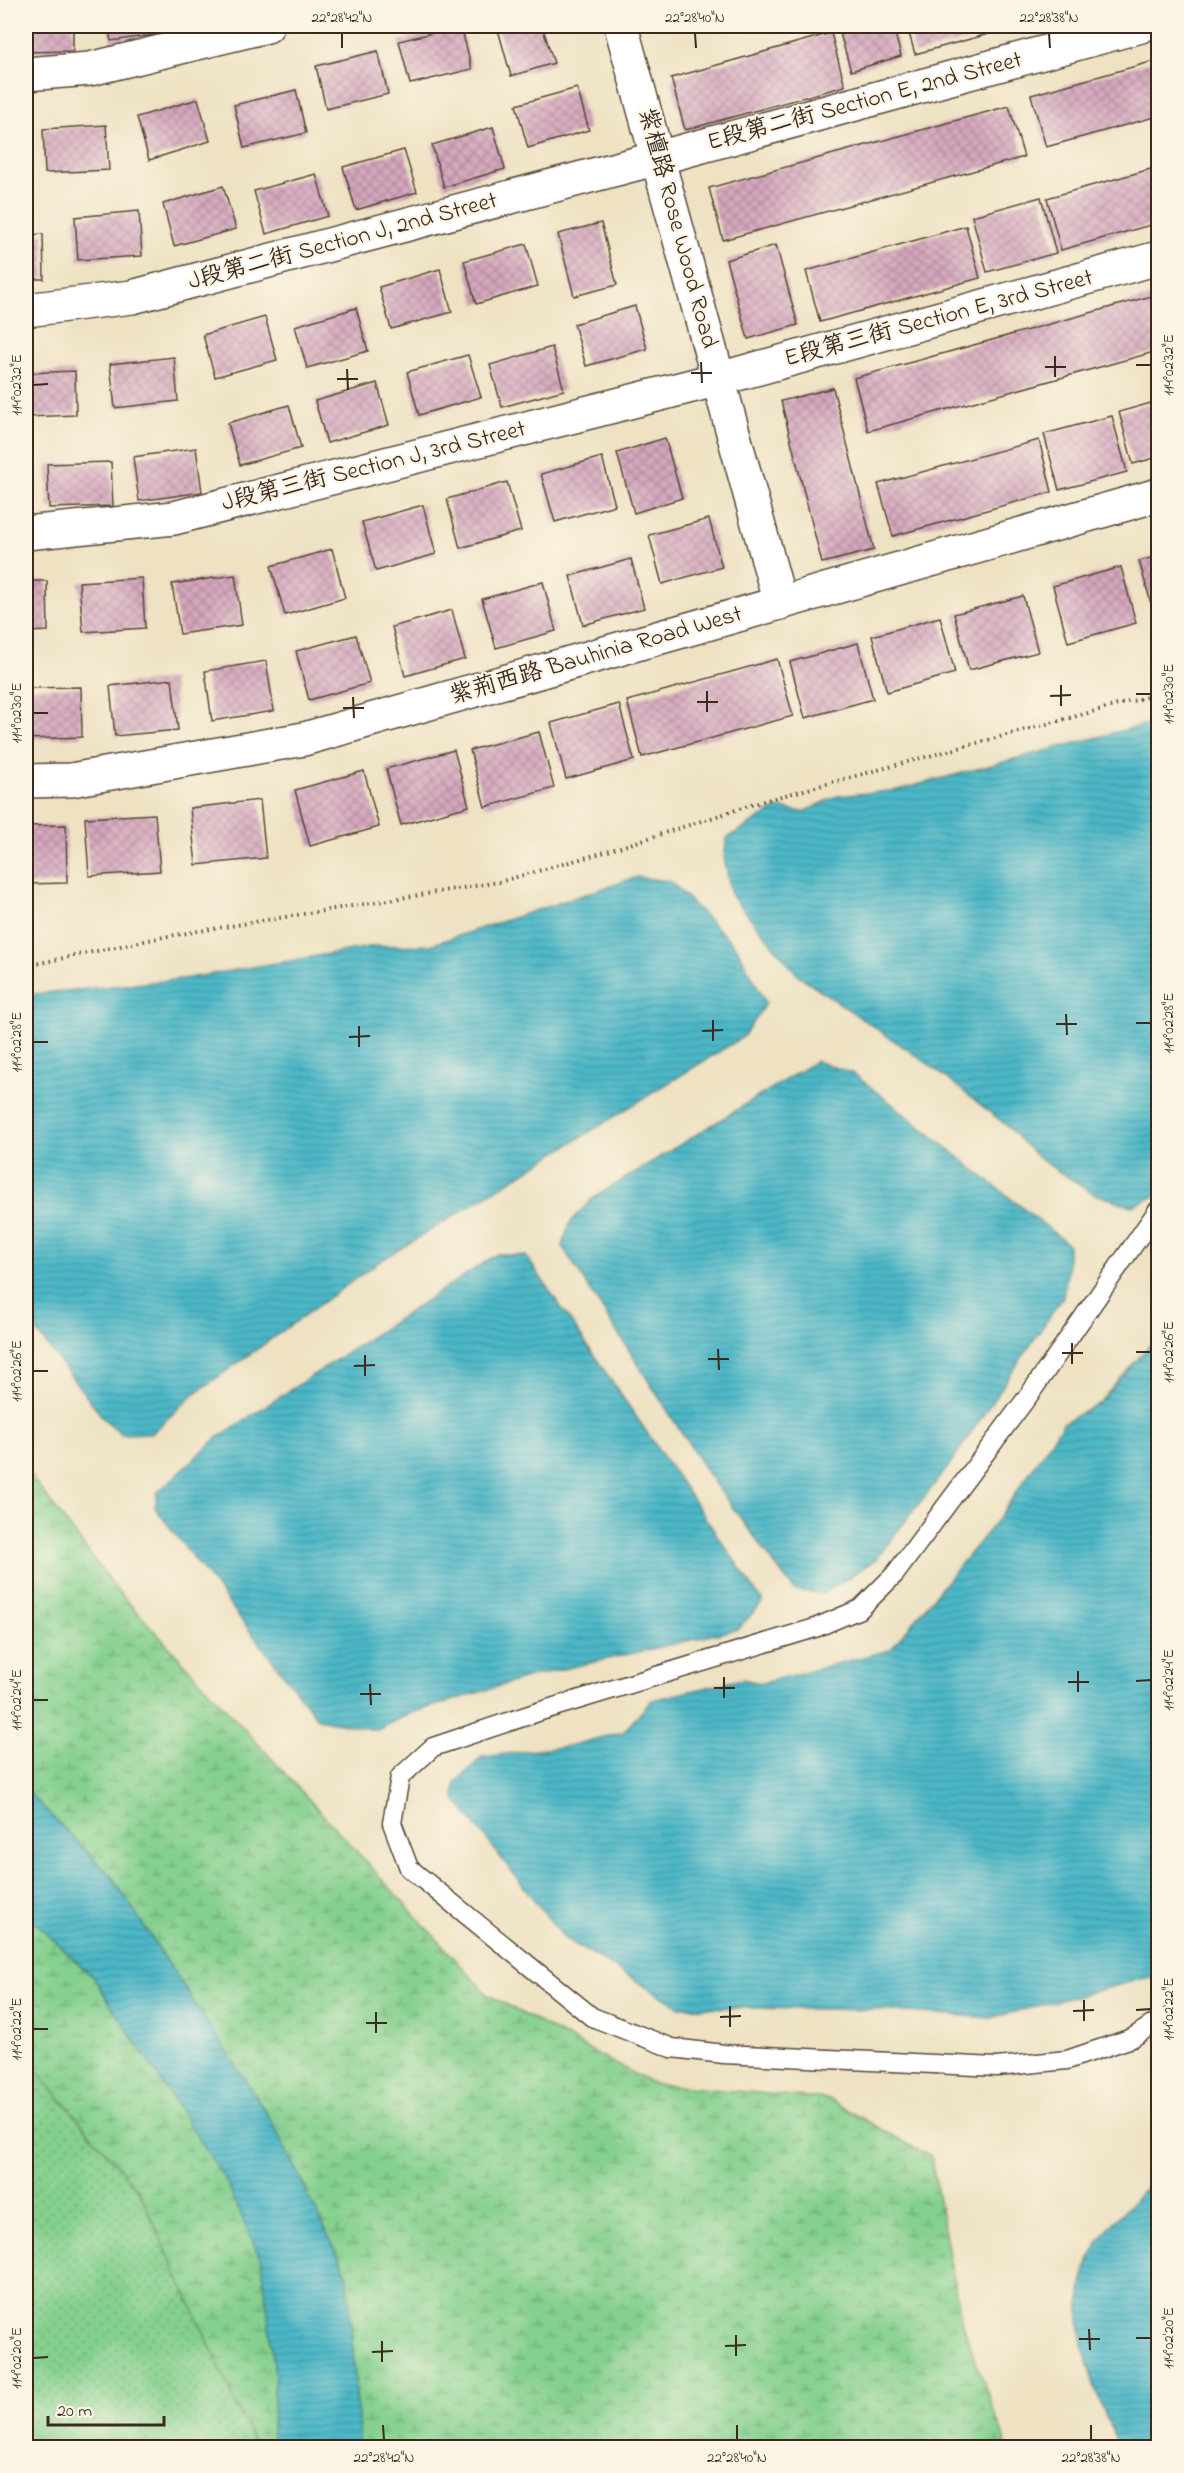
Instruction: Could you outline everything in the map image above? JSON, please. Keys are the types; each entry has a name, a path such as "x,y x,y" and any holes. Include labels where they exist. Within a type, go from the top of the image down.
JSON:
{"street":[{"path":"26,74 90,69 267,26"},
{"name":"紫檀路 Rose Wood Road","path":"621,26 780,603"},
{"name":"E段第二街 Section E, 2nd Street","path":"658,158 1141,26"},
{"name":"J段第二街 Section J, 2nd Street","path":"26,310 132,297 658,158"},
{"name":"E段第三街 Section E, 3rd Street","path":"718,379 1158,258"},
{"name":"J段第三街 Section J, 3rd Street","path":"26,533 174,518 718,379"},
{"name":"紫荊西路 Bauhinia Road West","path":"26,781 71,780 304,739 1158,495"}],"lane":[{"path":"1158,1210 1029,1395 895,1574 860,1609 816,1628 541,1711 433,1748 400,1777 392,1823 410,1868 592,2017 672,2048 724,2054 997,2067 1067,2060 1132,2038 1158,2021"}],"path":[{"path":"26,966 174,935 499,882 605,852 767,800 1158,694"}],"green space":[{"path":"26,1470 118,1591 488,1995 653,2084 828,2099 931,2157 961,2320 1007,2447 360,2447 347,2273 271,2120 112,1877 26,1790"},
{"path":"26,1914 94,1978 225,2178 262,2262 275,2375 271,2447 47,2447 26,2198"},
{"path":"26,2058 139,2191 256,2447 26,2447"}],"water":[{"path":"1158,721 1158,1195 1132,1206 1094,1194 1038,1158 1006,1125 931,1066 798,975 731,895 724,857 727,838 777,808 804,812 837,796 898,790"},
{"path":"637,877 670,881 737,948 766,1003 743,1037 379,1262 193,1395 152,1433 122,1434 104,1419 26,1318 26,995 183,979 375,946 430,945"},
{"path":"816,1061 854,1074 1068,1244 1068,1269 1063,1297 948,1467 875,1560 823,1594 794,1590 712,1480 562,1246 570,1223 593,1198"},
{"path":"497,1254 526,1256 763,1602 738,1629 533,1676 408,1714 377,1730 318,1719 155,1508 158,1492 217,1438"},
{"path":"1158,1336 1158,1975 991,2018 881,2010 680,2007 564,1938 455,1799 455,1783 482,1757 568,1746 623,1732 652,1700 742,1679 762,1683 890,1650 998,1519 1064,1422 1098,1404"},
{"path":"26,1790 112,1877 271,2120 347,2273 360,2447 271,2447 275,2375 262,2262 225,2179 94,1978 26,1914"},
{"path":"1158,2175 1158,2447 1119,2447 1090,2373 1080,2321 1081,2295 1086,2269 1097,2244"}],"building":[{"path":"26,26 73,26 73,51 26,52"},
{"path":"108,26 173,26 174,32 111,41"},
{"path":"461,26 472,69 410,84 399,41"},
{"path":"497,26 542,26 554,63 511,76"},
{"path":"854,26 893,26 901,56 851,71 839,30"},
{"path":"907,26 1018,26 915,54"},
{"path":"831,33 845,86 685,130 671,78"},
{"path":"378,51 388,94 326,109 316,66"},
{"path":"1158,60 1158,116 1046,147 1031,95"},
{"path":"577,88 589,130 528,148 516,105"},
{"path":"296,90 306,133 244,148 234,105"},
{"path":"198,99 210,141 149,160 137,117"},
{"path":"1009,106 1024,157 723,240 709,188"},
{"path":"106,125 109,170 45,173 43,129"},
{"path":"493,127 505,169 444,187 432,145"},
{"path":"404,150 417,192 356,210 343,167"},
{"path":"1158,167 1158,223 1061,250 1047,198"},
{"path":"316,174 328,216 266,234 254,191"},
{"path":"223,186 236,229 174,246 163,204"},
{"path":"1041,197 1056,253 987,272 972,216"},
{"path":"139,211 142,256 78,260 75,217"},
{"path":"601,223 617,285 574,296 558,234"},
{"path":"966,226 980,278 820,322 806,271"},
{"path":"43,234 44,279 26,279 26,235"},
{"path":"526,244 538,286 476,304 464,261"},
{"path":"776,245 798,325 748,339 726,260"},
{"path":"440,269 452,312 391,329 379,287"},
{"path":"1155,295 1158,310 1158,351 868,431 854,378"},
{"path":"635,306 647,349 586,366 574,324"},
{"path":"356,308 368,351 307,368 295,326"},
{"path":"265,317 277,360 215,377 203,335"},
{"path":"552,347 564,390 502,407 490,365"},
{"path":"468,355 481,397 419,415 407,372"},
{"path":"174,357 178,401 115,408 110,364"},
{"path":"75,371 76,415 26,417 26,373"},
{"path":"377,383 389,425 327,443 315,401"},
{"path":"833,388 874,550 822,563 781,401"},
{"path":"1158,401 1158,457 1133,464 1119,412"},
{"path":"289,405 301,448 240,465 228,423"},
{"path":"1112,416 1127,472 1059,490 1044,434"},
{"path":"665,438 682,498 634,513 617,453"},
{"path":"1039,440 1052,492 893,536 878,484"},
{"path":"196,448 202,492 139,501 133,457"},
{"path":"602,457 615,505 555,522 541,474"},
{"path":"111,462 113,506 49,508 47,464"},
{"path":"507,482 521,531 460,548 447,499"},
{"path":"423,505 436,554 376,571 362,522"},
{"path":"709,519 722,567 662,584 649,535"},
{"path":"332,549 345,598 285,615 271,566"},
{"path":"1158,556 1158,616 1155,617 1139,561"},
{"path":"631,559 644,608 583,625 570,576"},
{"path":"1121,567 1136,623 1068,642 1053,586"},
{"path":"235,575 242,625 180,634 172,584"},
{"path":"142,578 145,628 83,632 79,582"},
{"path":"26,581 47,581 48,631 26,632"},
{"path":"543,582 556,631 496,648 482,599"},
{"path":"1023,596 1038,652 969,670 954,614"},
{"path":"452,610 465,659 405,676 392,627"},
{"path":"940,617 955,673 887,692 872,636"},
{"path":"356,635 370,683 309,700 296,651"},
{"path":"858,643 873,699 805,718 790,662"},
{"path":"777,659 793,716 642,757 627,701"},
{"path":"266,661 274,711 212,721 205,671"},
{"path":"172,679 178,730 115,736 110,686"},
{"path":"81,687 82,737 26,739 26,688"},
{"path":"619,704 634,760 566,779 551,723"},
{"path":"539,732 554,788 485,807 470,750"},
{"path":"454,750 469,806 401,825 386,769"},
{"path":"364,771 379,827 310,846 295,790"},
{"path":"260,800 266,858 196,865 190,808"},
{"path":"155,814 160,871 89,876 85,818"},
{"path":"66,825 67,883 26,884 26,826"}]}
